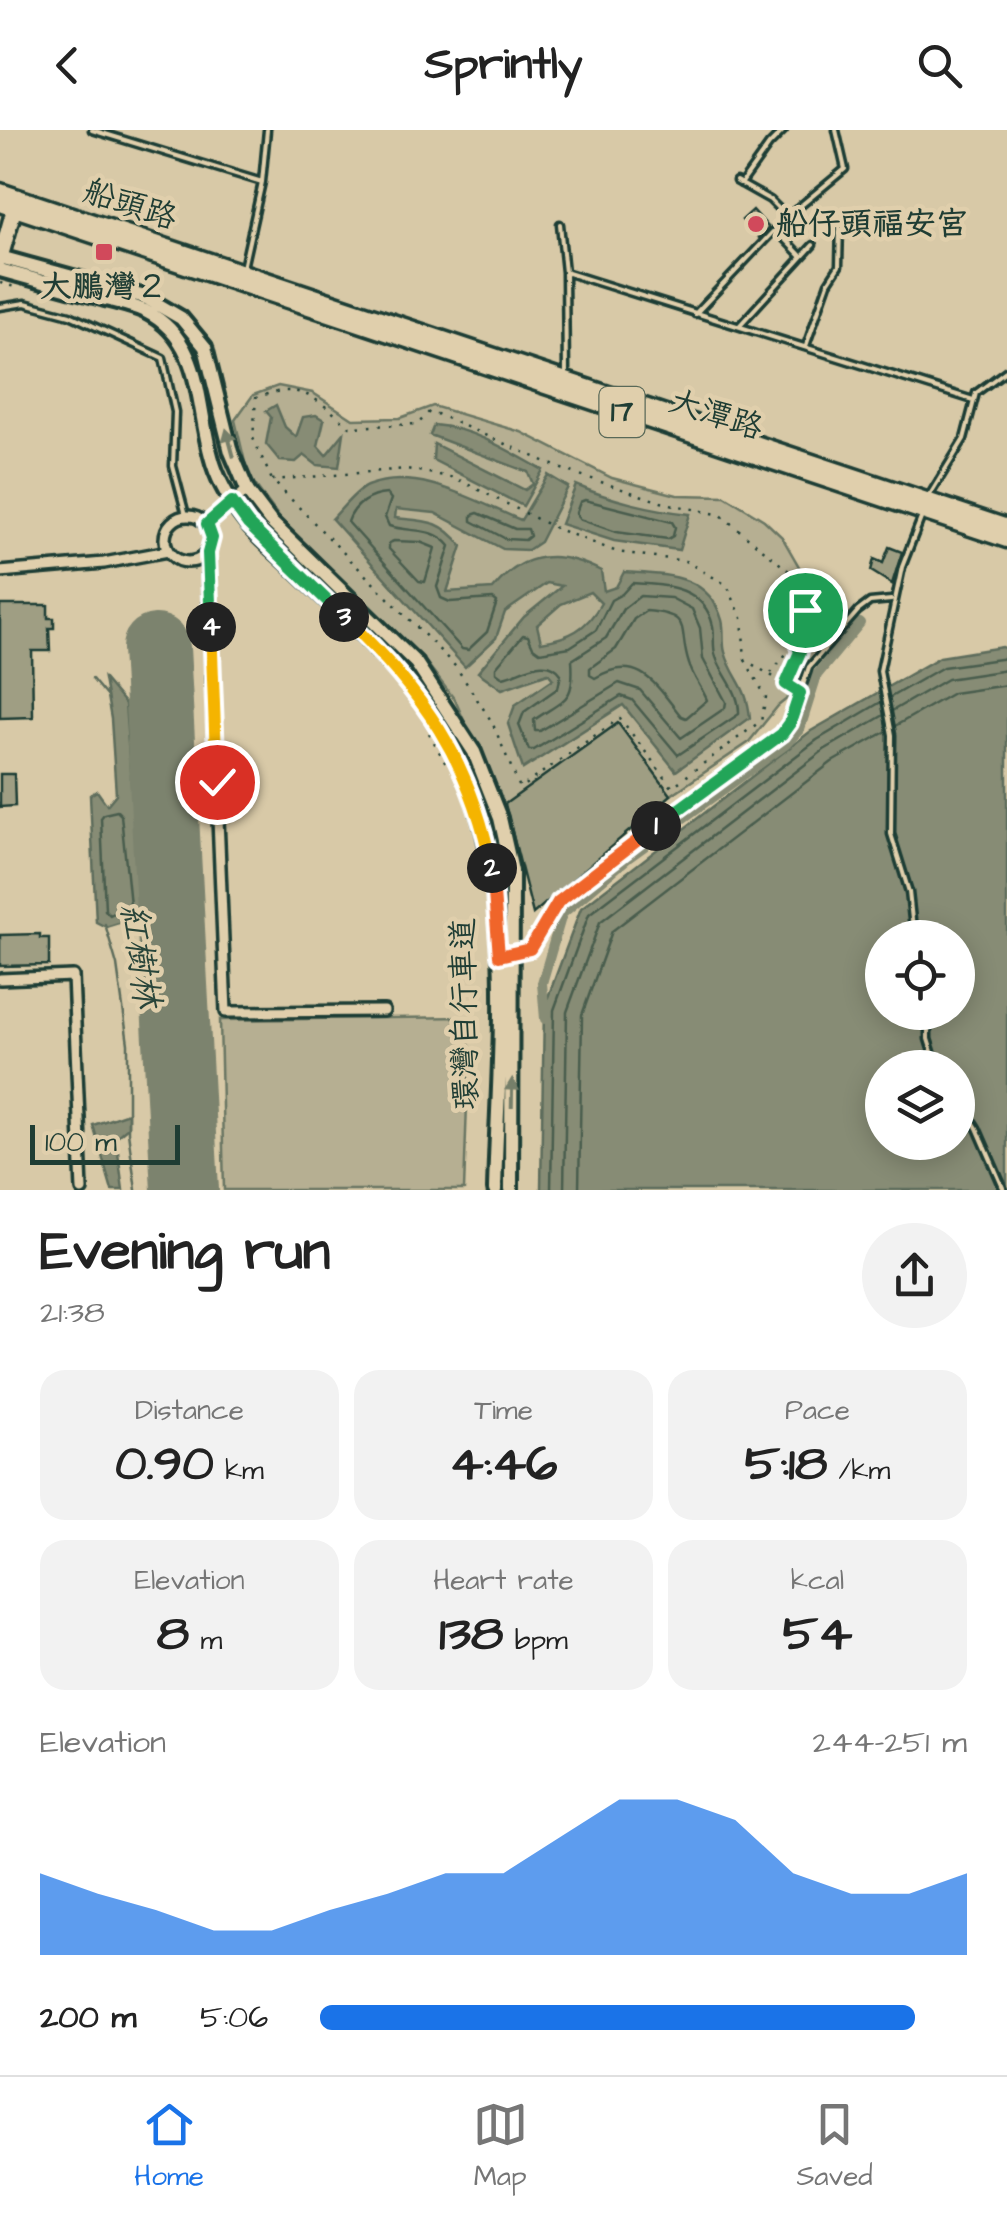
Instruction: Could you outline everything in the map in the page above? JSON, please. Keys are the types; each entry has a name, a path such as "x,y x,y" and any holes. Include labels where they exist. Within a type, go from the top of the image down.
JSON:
{"main road":[{"name":"船頭路","path":"0,191 10,204 240,278"},
{"path":"0,258 10,204"},
{"name":"大潭路","path":"240,278 566,379 1007,540"},
{"name":"大潭路","path":"240,278 925,507 1007,527"}],"street":[{"path":"0,258 145,297 180,318 205,347 232,452 247,490 270,521 416,662 474,752 500,818 512,871 496,1190"},
{"path":"0,270 144,310 165,324 181,342 194,369 211,458 232,502 248,524 392,664 421,698 456,757 482,822 506,955 511,1190"},
{"path":"207,524 247,490"},
{"path":"168,551 165,536 172,522 194,516 207,524 212,538 208,553 226,1012 384,1011"},
{"path":"0,572 104,563 168,551 187,562 208,553"},
{"path":"0,979 73,976 82,1190"}],"lane":[{"path":"92,130 262,182"},
{"path":"240,278 262,182 267,130"},
{"path":"784,130 738,182 770,200 788,217"},
{"path":"694,314 776,228 845,169 836,130"},
{"path":"560,224 566,272 566,379"},
{"path":"806,346 828,283 839,266 840,225"},
{"path":"776,228 802,256"},
{"path":"740,326 813,245"},
{"path":"566,272 973,400"},
{"path":"0,307 24,303 70,315 162,358 175,412 173,466 186,516"},
{"path":"912,920 909,892 891,834 892,736 880,671 902,567 925,507 964,439 976,393 1007,370"},
{"path":"506,955 530,949 558,902 782,734 790,723 809,666 870,602 893,600"},
{"path":"975,1126 1004,1190"}],"path":[{"path":"0,284 18,287"},
{"path":"272,480 407,469 456,478 554,528 617,552 685,561 727,585 742,618 745,660 766,697 761,721 672,787 620,718 520,788 492,722 456,667 272,480 253,438 256,398 276,390 314,396 350,427 418,424 430,411 562,469 661,502 721,514 790,572 805,608 830,643"},
{"path":"770,673 795,638 805,608"},
{"path":"786,684 800,652 795,638"},
{"path":"745,660 800,693"},
{"path":"428,732 454,778"}],"shaded area":[{"path":"278,386 313,393 353,419 400,418 433,406 521,432 612,478 677,495 725,496 764,520 782,537 801,570 845,625 818,674 778,706 748,743 671,795 618,724 502,807 455,700 422,657 287,528 248,475 235,420 253,395"},
{"path":"470,1017 464,1190 224,1190 220,1020"}],"water":[{"path":"276,405 285,427 296,437 303,417 316,415 324,420 318,446 326,455 344,433 339,467 317,465 304,455 296,462 280,461 266,444 271,417 266,411"},
{"path":"434,425 477,436 543,470 523,506 433,460 434,444 525,490 533,484 528,472 430,435"},
{"path":"548,475 568,487 540,542 528,550 503,549 435,513 396,509 395,518 440,526 462,546 447,592 493,589 517,567 556,557 601,571 604,591 616,587 624,572 670,576 696,585 707,593 722,620 725,652 746,697 750,718 676,771 623,705 523,769 508,724 515,705 553,679 548,673 502,689 478,672 524,617 562,586 547,583 505,612 496,638 465,667 332,519 367,486 406,480 446,488 521,520","holes":["590,592 601,603 576,631 541,642 537,625 561,604"]},
{"path":"576,485 632,504 690,514 679,550 614,541 561,524"},
{"path":"1007,649 1007,1190 541,1190 544,1008 581,908 811,731 940,657"},
{"path":"104,679 125,704 141,916 106,927 96,922 90,795 97,791 107,805 116,794"},
{"path":"128,1113 128,1127 116,1137 123,1190 112,1190 93,1125"}],"building":[{"name":"船仔頭福安宮","path":"753,210 769,228 759,238 742,220"},
{"path":"889,547 902,552 892,584 871,571 874,559 883,563"},
{"path":"0,605 48,605 48,618 54,618 54,628 49,628 50,651 32,651 33,717 0,718"},
{"path":"618,723 671,795 533,914 505,804"},
{"path":"0,774 14,774 15,806 0,807"},
{"path":"40,934 40,938 49,938 49,965 0,966 0,935"}],"waterway":[{"path":"545,1019 542,983 562,914 628,858 785,745 800,729 817,675 860,623"},
{"name":"紅樹林","path":"92,679 107,697"},
{"name":"紅樹林","path":"105,924 117,965 128,1044 128,1132 136,1190"}],"runway":[{"path":"156,648 185,1190"}],"place":[{"name":"船仔頭福安宮","path":"756,224"},
{"name":"大鵬灣２","path":"104,252"}],"route":[{"path":"217,782 208,553 212,538 207,524 232,502 248,524 392,664 421,698 456,757 482,822 492,872 499,956 530,949 558,902 782,734 800,693 786,684 800,652 795,638 805,610"}]}
